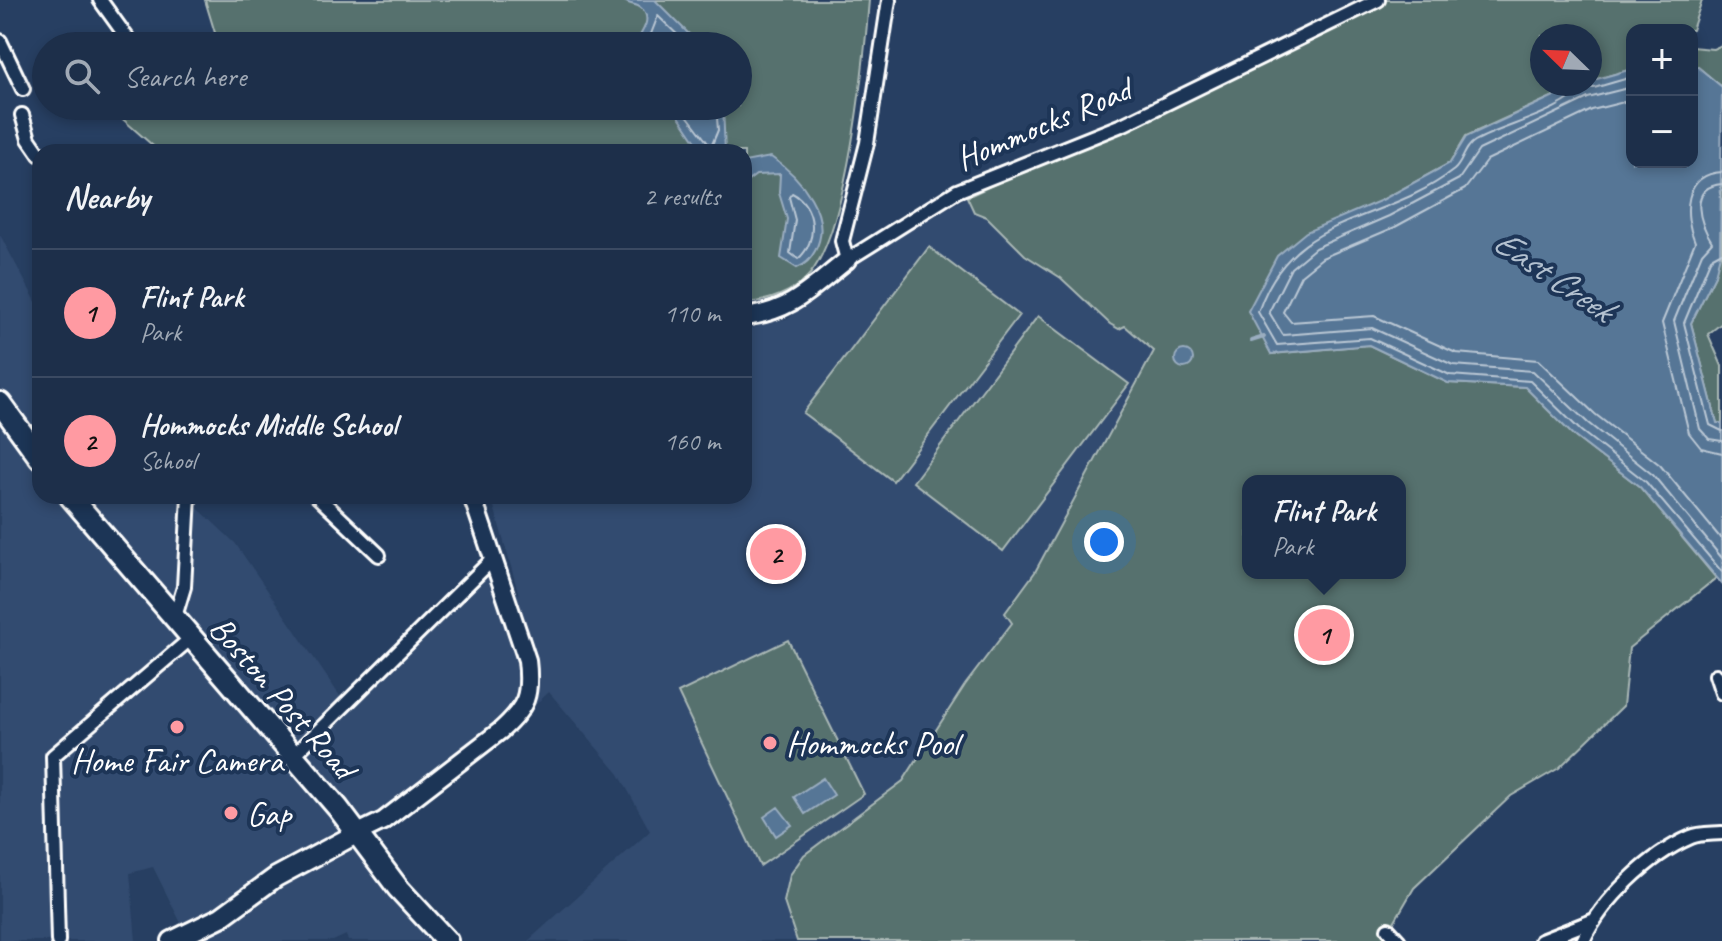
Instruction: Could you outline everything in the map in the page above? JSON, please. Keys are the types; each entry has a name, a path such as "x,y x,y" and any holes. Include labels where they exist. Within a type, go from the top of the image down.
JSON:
{"main road":[{"path":"0,403 32,447"},
{"name":"Boston Post Road","path":"77,504 190,639 294,755 389,877 447,941"},
{"path":"172,941 221,917 276,877 356,834"}],"street":[{"path":"100,0 123,32"},
{"path":"847,260 842,241 867,143 889,0"},
{"name":"Hommocks Road","path":"752,316 771,313 796,302 847,260 957,191 1124,124 1378,0"},
{"path":"0,41 23,89"},
{"path":"22,115 32,144"},
{"path":"174,620 184,587 189,504"},
{"path":"325,504 379,555"},
{"path":"356,834 383,821 500,731 525,702 531,688 527,660 475,504"},
{"path":"294,755 494,558"},
{"path":"58,941 53,756 190,639"},
{"path":"1716,675 1722,693"},
{"path":"1583,941 1592,921 1632,880 1678,844 1694,835 1722,833"},
{"path":"1541,941 1592,921"},
{"path":"1388,929 1399,941"}],"shaded area":[{"path":"967,197 1155,350 1035,572 1016,595 1012,623 903,781 883,797 784,902 797,941 528,941 650,831 619,774 549,692 484,752 364,836 421,906 460,941 348,941 346,935 333,941 210,941 206,932 189,939 153,867 130,873 136,941 0,941 0,235 32,294 32,504 194,504 235,543 342,699 487,556 519,595 493,504 752,504 752,328 789,318 859,260"}],"green space":[{"path":"205,0 869,0 852,143 835,221 823,252 804,281 771,298 752,302 752,144 151,144 124,120 752,120 752,32 215,32"},
{"path":"1386,0 1702,0 1694,24 1626,24 1626,71 1602,78 1602,24 1530,24 1530,96 1554,96 1466,136 1450,163 1382,200 1272,354 1369,345 1448,383 1525,387 1575,437 1640,487 1716,578 1629,648 1623,706 1559,768 1511,796 1414,888 1383,941 797,941 784,902 790,875 804,855 903,781 965,685 1012,623 1005,613 1035,572 1154,351 1125,326 1119,329 1110,324 1061,278 1025,255 987,217 974,212 967,197"},
{"path":"1722,45 1722,87 1698,67 1698,48 1713,49"},
{"path":"1722,179 1722,323 1708,334 1722,366 1722,423 1717,423 1691,323 1715,275"},
{"path":"929,247 1019,315 893,481 803,413"},
{"path":"1038,316 1129,384 1003,551 913,482"},
{"name":"Hommocks Pool","path":"788,640 864,794 760,866 678,693"}],"water":[{"path":"623,0 655,0 687,32 642,32 646,23 645,13 641,8"},
{"path":"1698,67 1722,87 1720,255 1715,275 1691,323 1717,423 1722,423 1722,584 1640,487 1575,437 1525,387 1448,383 1369,345 1271,354 1248,311 1277,256 1306,232 1382,200 1450,163 1466,137 1554,96 1602,96 1602,78 1626,71 1626,168 1698,168"},
{"path":"681,120 724,120 725,144 698,144"},
{"path":"771,157 782,165 803,186 817,211 820,238 808,261 797,268 781,258 787,219 779,193 780,174 756,175 752,178 752,161"},
{"path":"1184,350 1193,359 1184,368 1175,359"},
{"path":"823,778 834,795 805,814 794,797"},
{"path":"778,807 792,825 776,836 764,817"}],"waterway":[{"name":"East Creek","path":"1251,341 1264,337"}],"place":[{"name":"Hommocks Middle School","path":"776,554"},
{"name":"Flint Park","path":"1324,635"},
{"name":"Home Fair Camera","path":"177,727"},
{"name":"Hommocks Pool","path":"770,743"},
{"name":"Gap","path":"231,813"}]}
